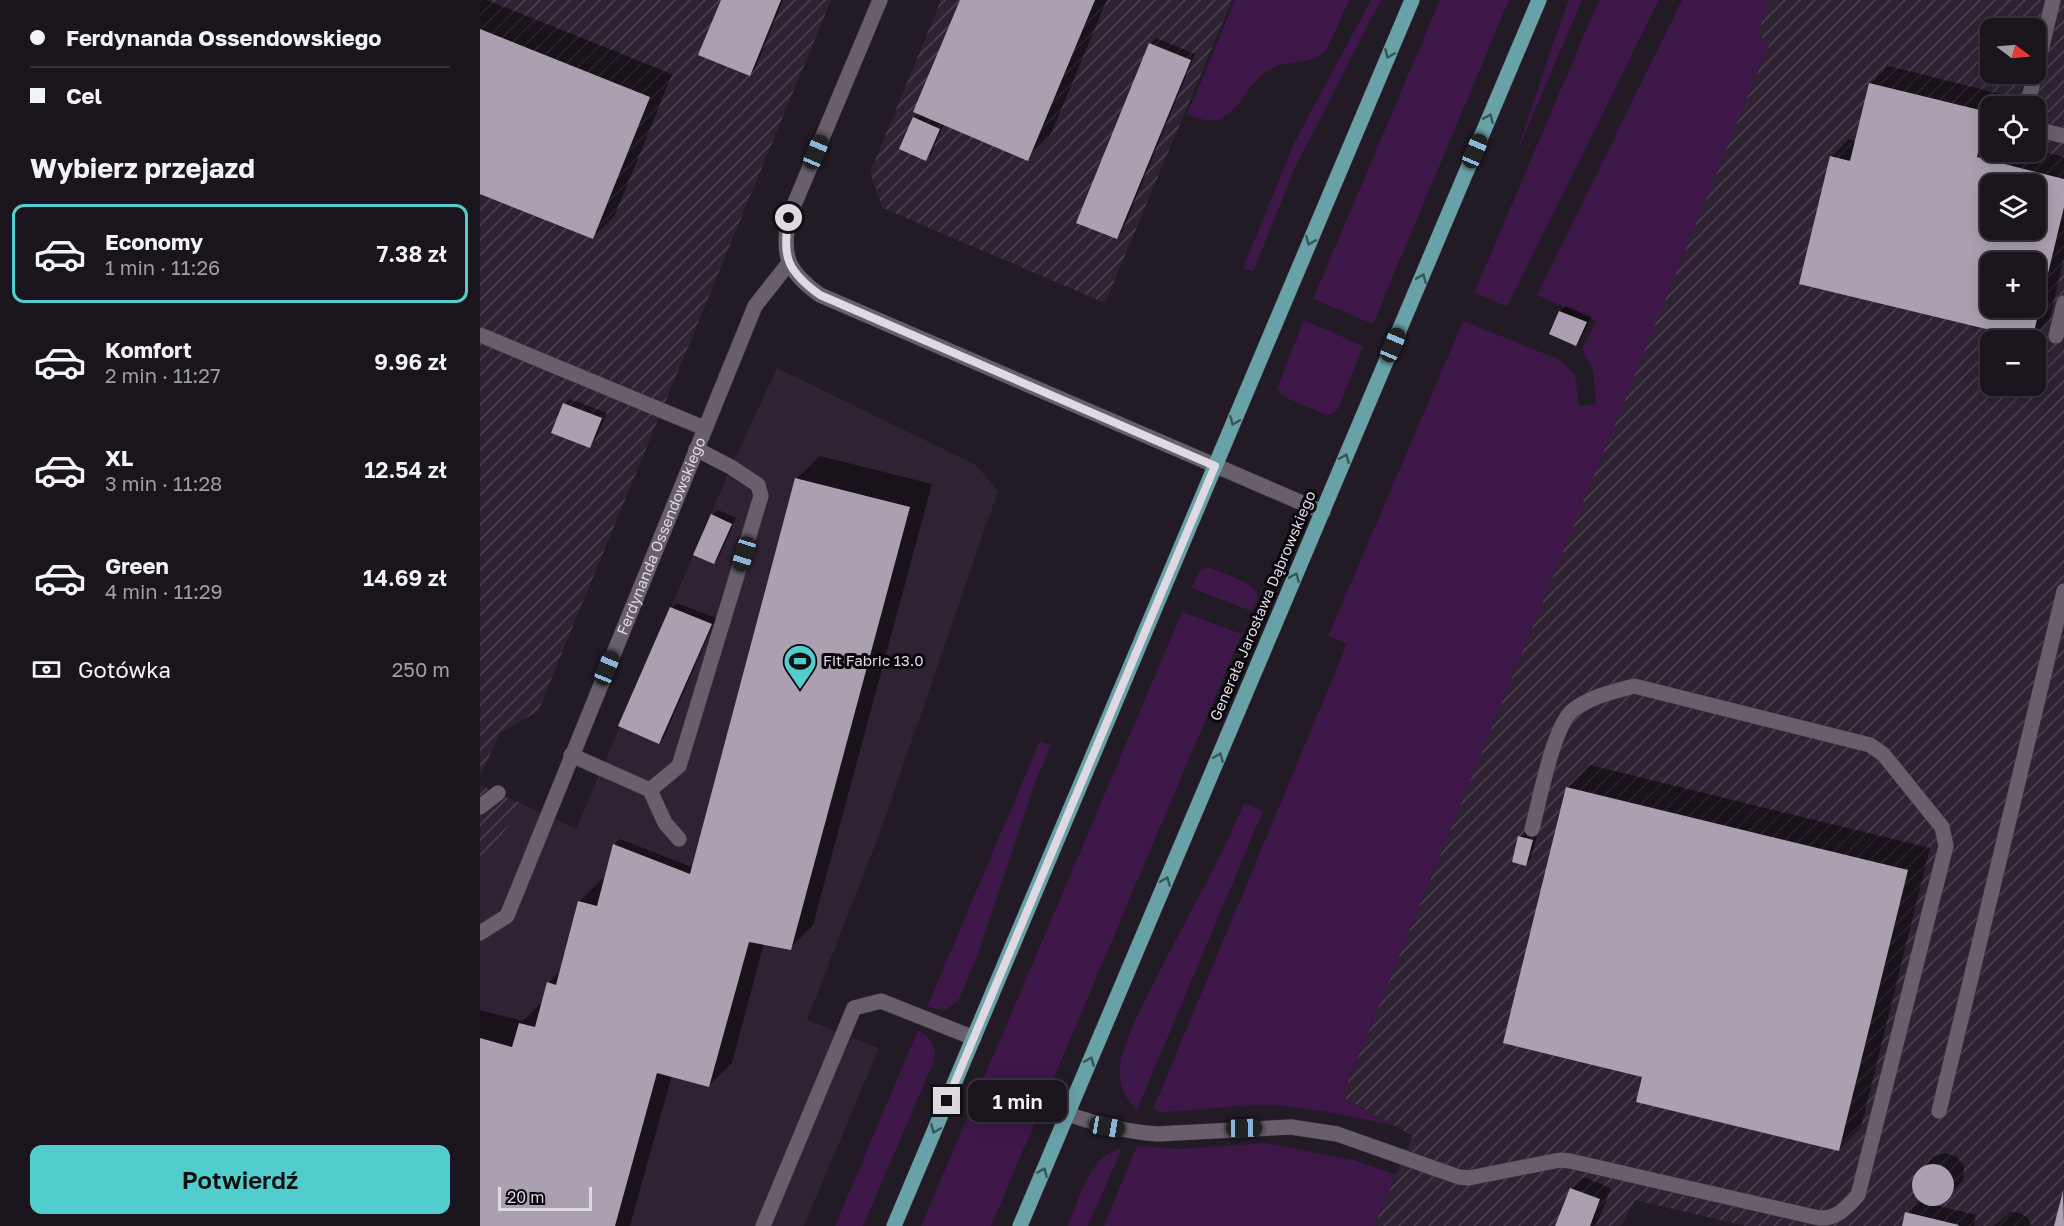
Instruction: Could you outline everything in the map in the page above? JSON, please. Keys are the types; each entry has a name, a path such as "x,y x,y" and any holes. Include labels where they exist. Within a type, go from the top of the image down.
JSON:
{"main road":[{"path":"894,1226 1412,0"},
{"name":"Generała Jarosława Dąbrowskiego","path":"1020,1226 1539,0"}],"street":[{"path":"880,0 789,218 784,239 789,263 801,282 820,295 1323,512"},
{"path":"2046,28 2053,0"},
{"path":"2046,132 2064,136"},
{"name":"Ferdynanda Ossendowskiego","path":"480,933 507,916 755,306 789,263"},
{"path":"2056,336 2064,303"},
{"path":"480,335 704,428"},
{"path":"650,790 679,766 762,496 758,485 731,466 696,449"},
{"path":"1939,1111 2064,591"},
{"path":"1067,1114 1107,1127 1157,1134 1291,1126 1337,1134 1459,1177 1469,1178 1560,1160 1570,1161 1819,1218 1828,1218 1842,1212 1858,1195 1946,846 1942,827 1883,754 1870,746 1634,686 1597,696 1571,712 1553,745 1532,829"},
{"path":"572,755 650,790 665,823 679,839"},
{"path":"480,807 498,793"},
{"path":"763,1226 854,1008 881,1000 974,1038"}],"shaded area":[{"path":"480,0 831,0 538,711 500,733 480,777"},
{"path":"941,0 1232,0 1105,303 883,208 870,173"},
{"path":"1235,0 1349,0 1326,49 1318,57 1281,65 1266,72 1230,113 1218,120 1200,119 1187,115"},
{"path":"1371,0 1381,0 1294,170 1253,272 1243,268 1293,145"},
{"path":"1440,0 1509,0 1373,324 1313,299"},
{"path":"1569,0 1582,0 1516,155 1552,46"},
{"path":"1599,0 1659,0 1507,307 1474,293"},
{"path":"1682,0 1770,0 1757,34 1769,44 1342,1097 1395,1126 1281,1106 1161,1112 1153,1109 1347,644 1328,636 1463,321 1558,359 1575,374 1579,406 1596,404 1593,371 1582,349 1596,321 1537,295"},
{"path":"1770,0 2064,0 2064,1226 1746,1226 1635,1200 1621,1226 1374,1226 1413,1136 1342,1097 1768,44 1756,34"},
{"path":"1304,320 1363,346 1339,407 1330,414 1326,415 1282,396 1277,388"},
{"path":"777,368 976,465 998,491 883,824 807,1020 879,1048 804,1226 480,1226 480,864 524,805 576,829 731,467"},
{"path":"1206,567 1234,577 1255,589 1257,598 1251,611 1191,588 1198,574"},
{"path":"1182,612 1242,634 991,1226 921,1226"},
{"path":"1040,741 1051,745 1034,786 976,960 958,1001 946,1010 927,1007"},
{"path":"480,785 524,805 480,864"},
{"path":"1244,803 1263,811 1137,1110 1126,1096 1121,1083 1120,1065 1124,1047 1149,992 1210,875"},
{"path":"918,1030 932,1042 934,1061 863,1226 835,1226"},
{"path":"1265,1143 1354,1160 1396,1175 1374,1226 1104,1226 1137,1146 1180,1149"},
{"path":"1122,1148 1088,1226 1068,1226 1081,1191 1093,1169 1110,1152"}],"building":[{"path":"721,0 781,0 750,76 698,55"},
{"path":"960,0 1095,0 1028,161 913,112"},
{"path":"480,29 650,97 593,239 480,194"},
{"path":"1149,43 1191,60 1117,239 1076,223"},
{"path":"1869,83 1980,110 1980,145 1977,157 1980,158 1980,162 1997,162 2044,174 1980,174 1980,240 2046,240 2046,174 2064,179 2064,207 2046,282 2046,252 1980,252 1980,318 2037,318 2034,330 1990,330 1799,284 1830,156 1850,161"},
{"path":"913,117 940,129 926,161 899,149"},
{"path":"1559,311 1587,322 1576,346 1549,334"},
{"path":"563,403 602,418 590,448 551,433"},
{"path":"795,478 910,507 791,950 749,942 709,1087 657,1073 615,1226 480,1226 480,1038 512,1047 519,1023 535,1027 547,982 556,985 578,901 597,906 613,844 690,874"},
{"path":"711,514 732,524 714,564 693,555"},
{"path":"670,607 712,624 659,744 618,726"},
{"path":"1566,787 1908,870 1839,1151 1636,1102 1642,1077 1503,1043"},
{"path":"1518,836 1533,840 1526,866 1512,862"},
{"path":"1933,1164 1948,1170 1954,1185 1948,1200 1933,1206 1918,1200 1912,1185 1918,1170"},
{"path":"1570,1188 1600,1199 1590,1226 1555,1226"},
{"path":"2063,1191 2064,1226 2054,1226"},
{"path":"1905,1212 1959,1225 1902,1226"}],"place":[{"name":"Fit Fabric 13.0","path":"800,690"}],"route":[{"path":"789,218 784,239 789,263 801,282 820,295 1215,466 947,1101"}]}
